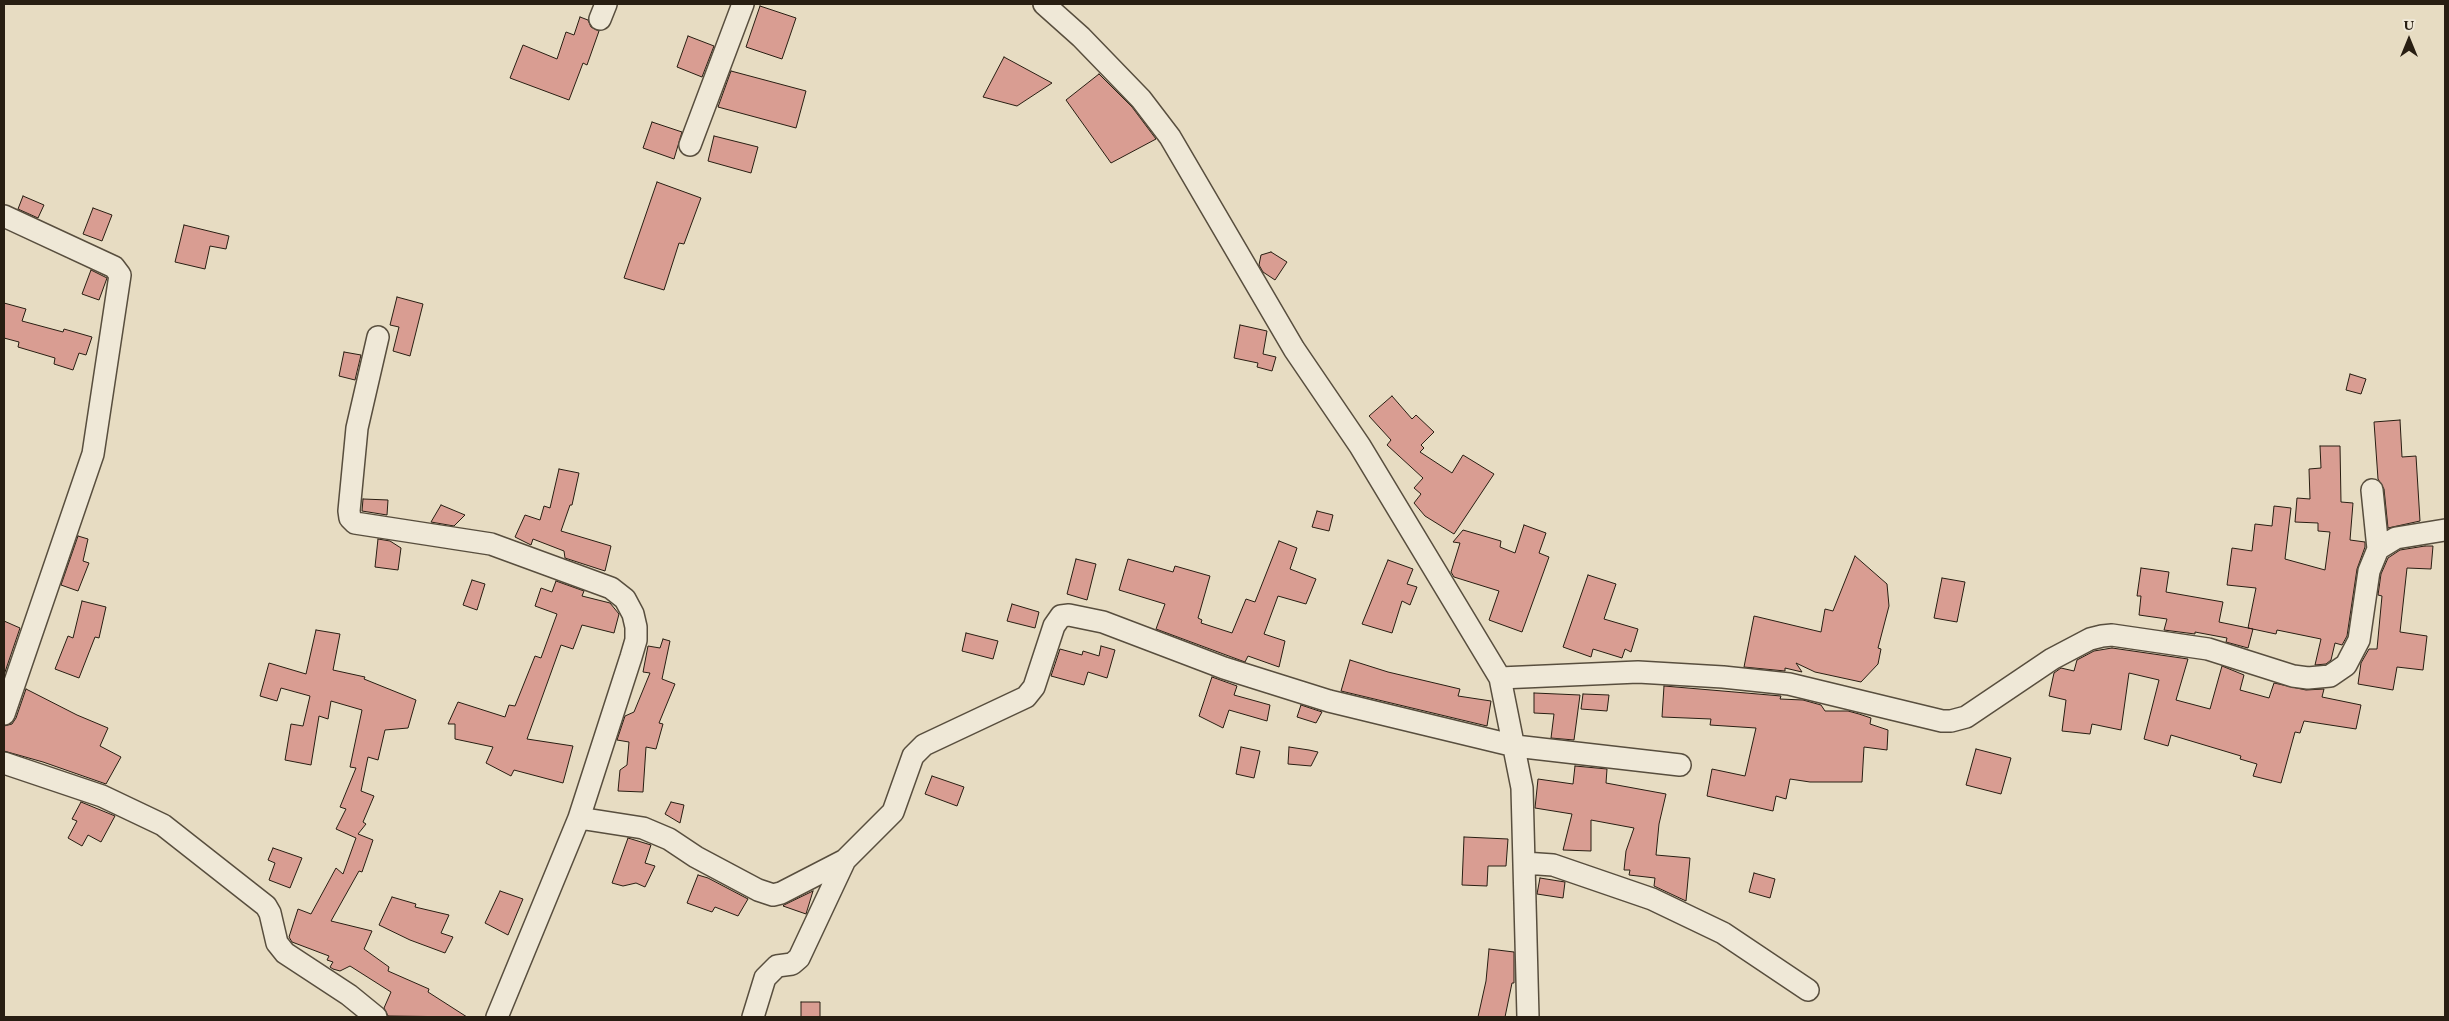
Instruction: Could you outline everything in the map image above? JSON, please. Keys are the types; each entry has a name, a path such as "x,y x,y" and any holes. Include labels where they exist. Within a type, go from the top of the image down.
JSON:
{"street":[{"path":"690,145 743,4"},
{"path":"1044,4 1081,37 1141,99 1170,137 1294,349 1360,446 1500,678 1522,788 1528,1017"},
{"path":"4,216 114,267 119,272 120,278 93,454 4,714"},
{"path":"378,337 357,428 350,518 355,523 491,544 611,588 626,599 633,614 636,640 579,818 497,1017"},
{"path":"2372,490 2378,549"},
{"path":"1500,678 1638,672 1724,677 1789,684 1942,721 1951,721 1966,717 2052,659 2090,639 2102,636 2112,635 2208,649 2294,676 2308,678 2330,676 2346,665 2359,640 2369,571 2378,549 2386,542 2396,538 2445,530"},
{"path":"579,818 643,828 670,839 696,857 758,890 773,895 781,894 845,860 893,812 908,765 918,749 1026,697 1032,692 1054,626 1061,616 1069,615 1103,622 1224,668 1329,701 1515,746 1680,765"},
{"path":"4,763 102,796 163,825 266,906 270,913 277,942 285,953 349,995 376,1017"},
{"path":"753,1017 765,978 770,971 777,966 792,964 804,952 845,860"},
{"path":"1524,863 1553,865 1652,899 1724,933 1808,990"}],"building":[{"path":"760,6 796,18 782,59 746,47"},
{"path":"580,17 588,20 591,27 599,31 587,65 583,63 569,100 510,78 523,45 557,59 566,32 574,35"},
{"path":"688,36 714,46 702,77 677,67"},
{"path":"1004,57 1052,83 1017,106 983,97"},
{"path":"731,71 806,91 796,128 718,107"},
{"path":"1099,74 1132,107 1156,139 1111,163 1066,100"},
{"path":"652,122 682,132 674,159 643,148"},
{"path":"714,136 758,147 751,173 708,161"},
{"path":"657,182 701,198 684,244 679,243 664,290 624,278"},
{"path":"23,196 44,205 38,218 18,209"},
{"path":"93,208 112,215 102,241 83,234"},
{"path":"184,225 229,236 226,249 210,246 205,269 175,262"},
{"path":"1271,252 1287,262 1275,280 1263,272 1259,265 1261,255"},
{"path":"91,270 107,278 99,300 82,294"},
{"path":"397,297 423,304 410,356 393,351 399,327 390,325"},
{"path":"4,303 26,309 22,321 63,332 64,329 92,337 86,355 79,353 73,370 54,364 55,358 18,347 19,342 4,338"},
{"path":"1240,325 1267,331 1263,354 1276,357 1272,371 1257,367 1258,363 1234,358"},
{"path":"344,352 361,355 355,380 339,376"},
{"path":"2350,374 2366,379 2361,394 2346,390"},
{"path":"1392,396 1412,419 1416,415 1434,432 1421,445 1424,448 1420,452 1452,473 1463,455 1494,474 1454,534 1425,516 1414,503 1421,494 1414,488 1423,478 1387,445 1391,440 1369,416"},
{"path":"2400,420 2402,457 2416,456 2420,521 2388,528 2384,489 2378,479 2374,422"},
{"path":"2320,446 2340,446 2341,502 2353,503 2350,540 2365,542 2365,547 2357,569 2347,636 2342,645 2335,643 2331,660 2326,664 2315,665 2321,639 2277,630 2276,634 2248,628 2256,588 2227,585 2232,548 2252,551 2255,524 2272,526 2274,506 2291,508 2285,559 2325,570 2330,532 2318,531 2318,523 2295,522 2297,498 2310,499 2309,469 2321,468"},
{"path":"559,469 579,473 572,505 570,505 561,531 611,546 605,571 565,558 564,551 533,539 531,545 515,537 525,515 540,520 544,506 550,508"},
{"path":"363,499 388,500 387,515 362,511"},
{"path":"441,505 465,515 454,526 431,522"},
{"path":"1317,511 1333,515 1329,531 1312,527"},
{"path":"1524,525 1546,533 1539,553 1549,557 1522,632 1489,620 1499,591 1454,577 1451,572 1460,543 1453,542 1463,530 1501,541 1500,547 1515,553"},
{"path":"78,536 88,539 83,561 89,563 78,591 61,585"},
{"path":"378,539 390,541 401,548 398,570 375,567"},
{"path":"1279,541 1297,548 1290,569 1316,579 1306,604 1278,596 1264,634 1285,641 1279,667 1248,656 1245,662 1156,629 1165,604 1119,590 1128,559 1173,572 1175,566 1210,576 1198,618 1202,620 1201,623 1232,633 1246,599 1255,602"},
{"path":"2433,546 2431,569 2407,568 2400,632 2427,636 2423,670 2397,667 2393,690 2358,684 2361,663 2369,649 2377,649 2382,596 2378,595 2381,574 2388,558 2400,550"},
{"path":"1855,556 1887,584 1889,606 1878,648 1881,649 1878,664 1861,682 1815,672 1796,663 1802,672 1785,668 1785,671 1744,667 1754,616 1821,632 1825,609 1833,611"},
{"path":"1076,559 1096,564 1087,600 1067,594"},
{"path":"1388,560 1413,569 1407,584 1417,587 1410,605 1402,601 1392,633 1362,624"},
{"path":"2141,568 2169,572 2166,592 2223,602 2219,622 2253,629 2248,648 2226,642 2227,638 2195,632 2195,634 2164,630 2167,619 2139,615 2141,596 2137,596"},
{"path":"1588,575 1616,584 1604,619 1638,629 1631,652 1625,649 1622,658 1593,649 1591,657 1563,647"},
{"path":"1942,578 1965,582 1957,622 1934,618"},
{"path":"472,580 485,584 477,610 463,605"},
{"path":"556,581 584,591 582,596 610,603 619,614 614,633 582,625 573,649 561,645 527,739 573,746 563,783 514,770 511,776 486,763 493,747 455,739 455,724 448,724 458,702 505,717 509,705 515,706 535,656 541,658 557,614 535,606 541,588 552,592"},
{"path":"82,601 106,607 99,638 95,637 79,678 55,669 68,636 73,638"},
{"path":"1012,604 1039,612 1035,628 1007,621"},
{"path":"4,621 20,628 4,675"},
{"path":"316,630 340,634 333,670 365,677 364,679 416,700 408,728 385,730 378,760 368,757 361,791 374,796 363,822 366,824 358,834 373,840 362,872 359,871 331,921 372,931 364,949 389,967 388,971 429,989 428,992 467,1017 388,1016 384,1008 391,992 350,966 340,971 333,969 330,967 333,962 327,960 329,956 292,942 289,937 298,909 311,914 336,868 343,874 356,838 336,829 346,809 340,807 356,768 350,767 362,710 331,701 328,719 319,716 311,765 285,760 291,724 303,726 310,696 281,688 277,701 260,696 269,663 306,674"},
{"path":"966,633 998,641 993,659 962,651"},
{"path":"663,639 670,641 662,679 675,684 659,723 663,724 656,749 646,747 643,792 618,791 620,770 627,765 629,742 617,740 625,716 634,712 650,673 643,672 648,646 660,648"},
{"path":"1101,646 1115,650 1107,678 1088,672 1084,685 1051,676 1060,649 1082,655 1083,651 1099,656"},
{"path":"2112,648 2188,659 2176,700 2210,709 2222,666 2244,675 2240,690 2269,698 2274,683 2306,690 2324,689 2322,697 2361,705 2356,729 2304,721 2300,733 2295,732 2281,783 2253,776 2257,764 2240,759 2241,756 2171,735 2168,746 2144,739 2159,680 2129,673 2121,730 2092,724 2090,734 2062,731 2066,700 2049,696 2054,673 2061,668 2074,671 2077,660 2094,651"},
{"path":"1350,660 1388,672 1460,689 1458,696 1491,701 1487,726 1341,691"},
{"path":"1212,677 1237,686 1234,695 1270,705 1267,721 1229,710 1223,728 1199,716"},
{"path":"1664,686 1781,696 1780,699 1803,700 1821,705 1825,711 1848,711 1859,714 1871,718 1870,724 1888,730 1887,750 1864,747 1862,782 1810,782 1790,779 1786,799 1776,796 1773,811 1707,796 1712,769 1745,776 1756,728 1710,725 1711,719 1662,717"},
{"path":"26,689 77,715 108,728 100,746 121,757 106,784 43,762 4,751 4,726 12,724 16,718"},
{"path":"1534,693 1580,695 1574,740 1551,738 1554,714 1534,713"},
{"path":"1583,694 1609,695 1607,711 1581,709"},
{"path":"1301,705 1322,712 1316,723 1297,717"},
{"path":"1241,747 1260,751 1254,778 1236,774"},
{"path":"1289,747 1318,752 1311,766 1288,764"},
{"path":"1976,749 2011,758 2001,794 1966,785"},
{"path":"1575,766 1607,769 1606,783 1666,794 1659,824 1656,855 1690,858 1686,901 1654,886 1655,878 1629,875 1630,870 1624,870 1626,851 1634,828 1591,820 1591,851 1563,850 1572,814 1535,808 1538,779 1573,784"},
{"path":"932,776 964,787 957,806 925,794"},
{"path":"81,802 115,816 101,842 88,835 82,846 68,838 77,821 72,819"},
{"path":"671,802 684,805 680,823 665,814"},
{"path":"1464,837 1508,839 1506,866 1488,866 1487,886 1462,885"},
{"path":"628,838 651,845 645,863 655,866 645,887 636,883 623,886 612,883"},
{"path":"273,848 302,858 290,888 269,880 275,863 268,860"},
{"path":"1754,873 1775,879 1770,898 1749,892"},
{"path":"698,875 708,878 748,899 738,916 715,907 712,912 687,903"},
{"path":"1540,878 1565,882 1563,898 1537,894"},
{"path":"500,891 523,899 508,935 485,923"},
{"path":"813,891 806,914 783,906 784,905"},
{"path":"392,897 416,904 415,907 449,915 441,933 453,937 445,953 410,940 379,925"},
{"path":"1489,949 1514,952 1514,983 1512,983 1505,1017 1478,1017 1486,981"},
{"path":"801,1002 820,1002 820,1017 801,1017"}]}
